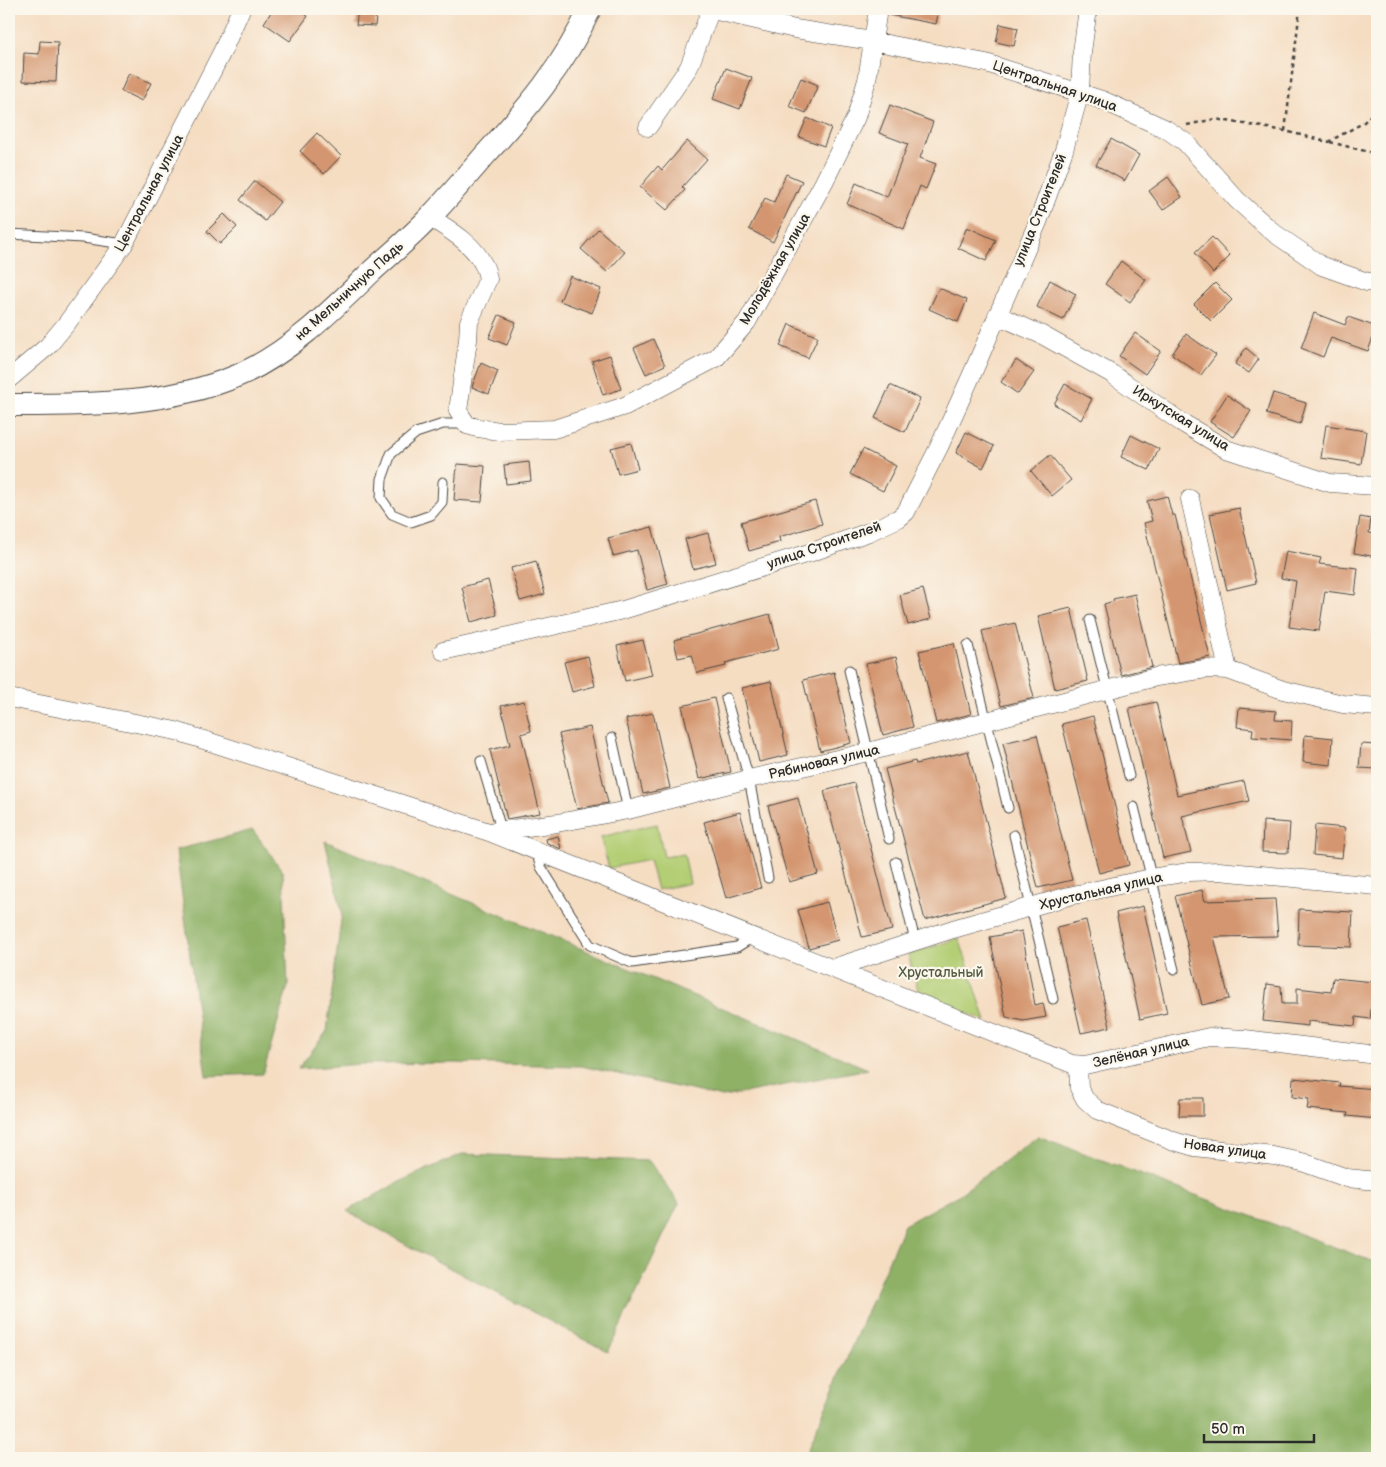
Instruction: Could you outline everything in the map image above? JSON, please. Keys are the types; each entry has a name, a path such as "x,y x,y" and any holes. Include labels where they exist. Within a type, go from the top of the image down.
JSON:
{"street":[{"name":"Центральная улица","path":"9,379 48,346 124,244 219,59 240,9"},
{"name":"на Мельничную Падь","path":"9,405 107,403 155,398 197,389 238,375 270,359 308,330 430,217 526,110 562,62 590,9"},
{"name":"Центральная улица","path":"710,9 795,30 986,63 1102,100 1166,129 1185,142 1237,200 1274,233 1322,266 1367,282 1377,282"},
{"path":"648,127 689,67 710,9"},
{"name":"Молодёжная улица","path":"467,424 478,428 500,431 554,428 625,406 716,358 747,322 824,182 856,116 867,80 878,9"},
{"name":"улица Строителей","path":"443,650 622,610 809,553 869,532 899,518 906,512 939,447 1038,222 1064,150 1080,92 1082,52 1088,9"},
{"path":"430,217 473,249 484,264 488,279 469,322 458,411 467,424"},
{"name":"Иркутская улица","path":"997,315 1042,335 1112,374 1181,422 1226,449 1330,483 1377,486"},
{"path":"1190,499 1228,670"},
{"name":"Рябиновая улица","path":"495,831 557,823 628,810 749,779 868,752 1156,677 1206,669 1228,670 1283,690 1343,704 1377,707"},
{"name":"Зелёная улица","path":"9,698 176,731 495,831 535,850 1072,1064 1085,1066 1209,1037 1245,1039 1377,1055"},
{"name":"Хрустальная улица","path":"833,968 915,941 1032,907 1119,884 1189,872 1219,871 1377,886"},
{"name":"Новая улица","path":"1078,1065 1079,1088 1085,1099 1097,1110 1174,1141 1194,1147 1274,1156 1302,1162 1347,1178 1377,1181"}],"lane":[{"path":"9,234 83,238 124,244"},
{"path":"443,482 442,502 437,509 431,515 411,522 392,514 380,498 382,479 391,454 416,433 443,424 467,424"},
{"path":"1090,620 1129,776"},
{"path":"968,645 1008,808"},
{"path":"849,670 889,839"},
{"path":"726,698 749,779 768,878"},
{"path":"612,738 628,810"},
{"path":"481,761 495,831"},
{"path":"1134,807 1174,970"},
{"path":"1014,835 1053,999"},
{"path":"535,850 541,867 590,946 632,963 738,947 753,936"},
{"path":"896,862 915,941"}],"path":[{"path":"1285,131 1300,9"},
{"path":"1328,142 1363,123 1377,109"},
{"path":"1166,129 1215,119 1285,131 1377,154"}],"green space":[{"path":"657,824 664,857 684,854 690,883 657,890 649,860 609,868 600,837"},
{"path":"253,830 283,872 288,986 263,1074 206,1076 176,850"},
{"path":"325,841 868,1069 723,1097 581,1066 455,1063 361,1064 298,1069 327,1031 342,912"},
{"name":"Хрустальный","path":"959,938 986,1021 919,993 908,955"},
{"path":"1038,1136 1377,1263 1377,1458 812,1458 805,1455 904,1225 960,1194"},
{"path":"462,1154 649,1161 679,1203 608,1352 412,1248 347,1211 403,1180"}],"building":[{"path":"273,9 297,9 308,16 290,41 264,23"},
{"path":"358,9 377,9 375,26 356,25"},
{"path":"889,9 939,9 936,24 889,15"},
{"path":"1000,24 1018,28 1014,46 996,42"},
{"path":"40,41 58,42 56,82 23,81 24,53 39,54"},
{"path":"726,68 752,78 740,109 713,99"},
{"path":"129,73 151,83 142,101 121,91"},
{"path":"801,78 818,85 806,113 789,106"},
{"path":"890,105 933,122 920,158 936,164 926,189 920,186 904,229 847,204 856,183 887,197 908,144 879,133"},
{"path":"807,118 831,128 824,146 799,137"},
{"path":"317,133 341,156 324,174 300,151"},
{"path":"1111,139 1139,155 1125,181 1096,165"},
{"path":"687,141 707,159 682,187 685,190 667,210 640,187 658,166 662,170"},
{"path":"786,174 802,181 773,242 749,229 765,198 774,202"},
{"path":"1168,177 1182,197 1163,210 1149,191"},
{"path":"255,181 280,202 265,221 240,200"},
{"path":"224,214 237,227 220,244 207,231"},
{"path":"967,227 996,240 986,261 958,248"},
{"path":"598,229 625,252 607,272 581,249"},
{"path":"1212,237 1230,256 1213,273 1195,253"},
{"path":"1121,261 1146,280 1130,302 1105,284"},
{"path":"570,276 601,289 592,313 560,301"},
{"path":"1050,280 1076,294 1063,320 1037,307"},
{"path":"1215,283 1232,300 1211,321 1194,304"},
{"path":"939,288 967,300 958,322 929,309"},
{"path":"1314,313 1345,325 1348,317 1377,327 1368,351 1331,338 1323,357 1301,348"},
{"path":"499,315 516,322 507,345 489,338"},
{"path":"789,324 818,337 808,358 780,346"},
{"path":"1135,333 1161,351 1145,374 1119,356"},
{"path":"1186,334 1216,355 1201,375 1172,354"},
{"path":"653,339 665,365 646,374 634,348"},
{"path":"1246,348 1259,359 1249,373 1235,364"},
{"path":"610,355 621,389 603,395 592,361"},
{"path":"1016,360 1034,372 1018,394 1001,382"},
{"path":"481,363 498,371 489,394 472,387"},
{"path":"1065,384 1092,399 1081,420 1054,404"},
{"path":"890,385 920,399 905,432 875,418"},
{"path":"1273,393 1306,403 1300,424 1266,414"},
{"path":"1227,395 1251,411 1234,437 1210,422"},
{"path":"1326,425 1366,431 1361,464 1321,458"},
{"path":"966,432 994,446 983,468 956,453"},
{"path":"1131,435 1159,449 1149,470 1121,457"},
{"path":"631,443 638,469 618,474 611,448"},
{"path":"863,449 896,466 883,491 850,474"},
{"path":"1050,455 1071,480 1052,496 1031,471"},
{"path":"529,462 531,481 506,484 504,465"},
{"path":"457,464 485,466 482,502 454,500"},
{"path":"1167,496 1172,515 1175,515 1210,657 1178,663 1144,523 1152,521 1147,501"},
{"path":"815,501 822,524 779,537 780,542 749,551 741,522"},
{"path":"1239,508 1256,583 1227,590 1210,514"},
{"path":"1360,517 1371,519 1369,533 1377,534 1377,557 1354,553"},
{"path":"652,527 668,584 647,590 637,550 613,556 608,538"},
{"path":"708,533 716,563 693,569 685,539"},
{"path":"1286,551 1321,558 1319,564 1358,568 1355,595 1325,591 1319,631 1289,627 1296,581 1281,578"},
{"path":"536,561 545,594 520,601 511,568"},
{"path":"488,580 497,615 471,622 462,587"},
{"path":"923,589 931,619 908,625 900,595"},
{"path":"1135,594 1152,667 1121,675 1104,604 1114,601 1113,599"},
{"path":"1071,608 1088,681 1055,689 1038,616"},
{"path":"770,614 779,649 725,663 726,666 697,673 692,655 678,658 674,640"},
{"path":"1015,623 1034,698 1001,706 982,631"},
{"path":"643,640 652,675 625,681 617,646"},
{"path":"954,643 971,714 936,723 919,651"},
{"path":"588,656 595,686 572,692 564,662"},
{"path":"896,657 913,727 883,735 866,664"},
{"path":"834,672 851,743 820,751 803,680"},
{"path":"771,681 788,755 759,762 742,688"},
{"path":"714,698 731,772 699,779 682,706"},
{"path":"524,701 531,731 521,734 540,813 507,819 490,750 510,745 501,706"},
{"path":"1156,702 1177,795 1244,781 1249,801 1182,816 1191,852 1163,858 1129,708"},
{"path":"1239,708 1276,711 1275,720 1292,721 1291,740 1252,737 1253,729 1237,727"},
{"path":"653,713 670,788 643,794 626,719"},
{"path":"1093,716 1129,865 1099,873 1062,724"},
{"path":"590,727 608,803 577,809 559,734"},
{"path":"1037,735 1072,880 1038,888 1003,743"},
{"path":"1305,735 1333,738 1331,765 1303,762"},
{"path":"1361,744 1377,745 1377,769 1359,768"},
{"path":"968,751 1006,898 925,920 885,769 915,761 916,764"},
{"path":"854,783 892,930 862,937 824,791"},
{"path":"798,798 818,874 789,882 768,806"},
{"path":"740,812 761,888 726,898 704,822"},
{"path":"1263,821 1290,823 1288,853 1262,852"},
{"path":"1315,825 1345,828 1342,858 1313,855"},
{"path":"558,836 561,849 547,843 546,839"},
{"path":"1202,890 1205,901 1275,899 1278,936 1214,937 1229,999 1202,1005 1175,896"},
{"path":"827,902 838,940 809,948 798,910"},
{"path":"1143,906 1167,1013 1140,1019 1116,913"},
{"path":"1299,909 1353,912 1351,947 1298,945"},
{"path":"1086,920 1110,1027 1081,1033 1057,927"},
{"path":"1022,931 1035,1005 1043,1003 1046,1017 1023,1021 1006,1017 990,937"},
{"path":"1333,978 1374,982 1370,1019 1356,1017 1355,1026 1308,1021 1308,1026 1263,1021 1267,984 1281,986 1282,1004 1297,1004 1297,988 1331,992"},
{"path":"1293,1078 1340,1083 1339,1086 1377,1089 1377,1119 1347,1116 1348,1113 1307,1109 1309,1099 1292,1097"},
{"path":"1180,1098 1203,1098 1203,1116 1179,1116"}]}
